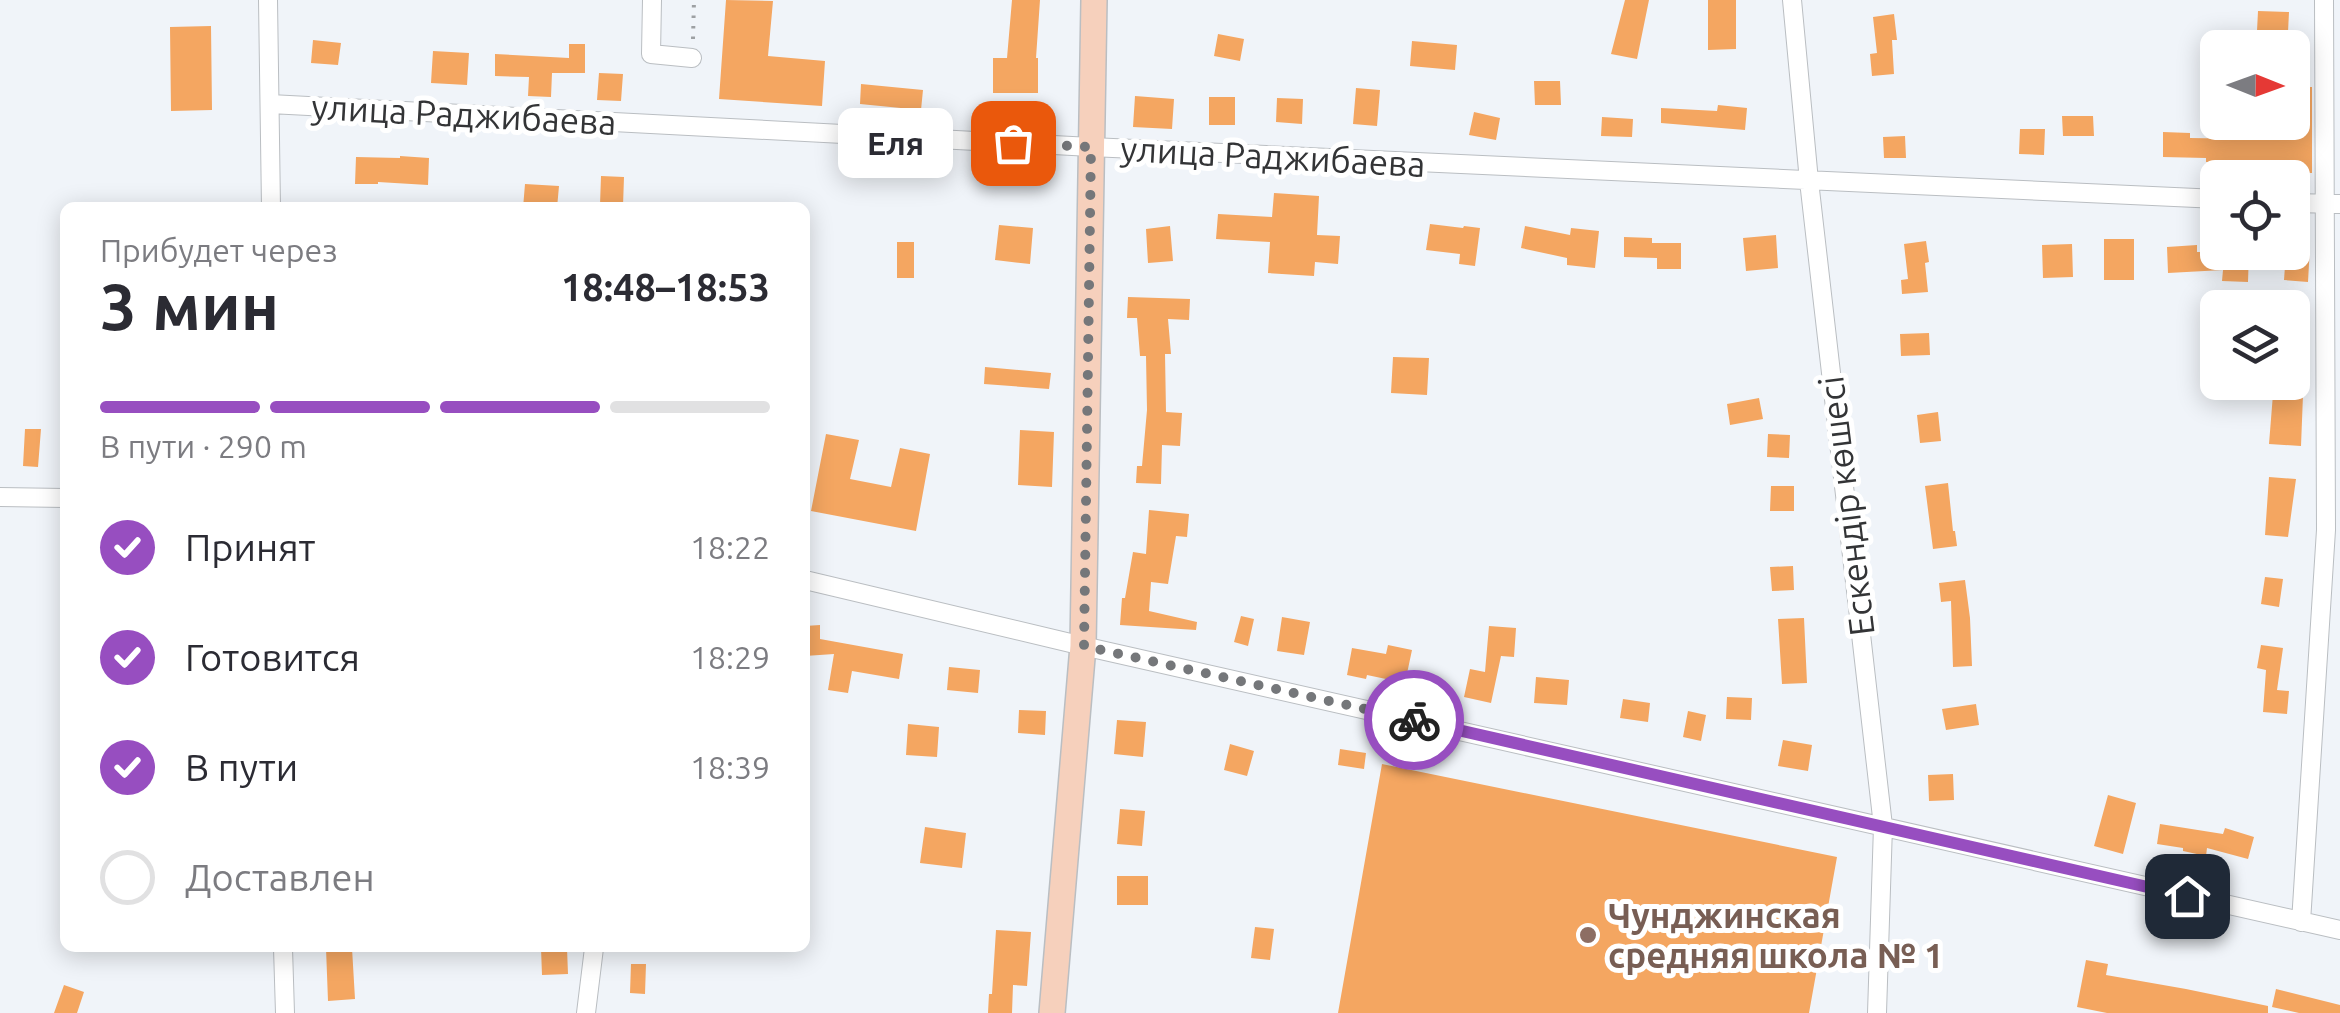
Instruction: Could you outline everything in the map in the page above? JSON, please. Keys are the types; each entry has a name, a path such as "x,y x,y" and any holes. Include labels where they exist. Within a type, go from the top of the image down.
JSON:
{"street":[{"path":"268,0 271,202"},
{"path":"652,0 650,54 692,58"},
{"path":"1052,1013 1084,646 1094,0"},
{"name":"Ескендір көшесі","path":"1792,0 1809,182 1883,826 1877,1013"},
{"path":"2301,922 2326,530 2333,204 2324,0"},
{"name":"улица Раджибаева","path":"270,104 2200,198"},
{"path":"0,497 60,498"},
{"path":"810,581 2340,930"},
{"path":"283,952 284,1013"},
{"path":"586,1013 594,952"}],"path":[{"path":"692,58 694,0"}],"building":[{"path":"726,0 773,1 768,56 825,61 822,106 719,99"},
{"path":"1012,0 1040,0 1038,93 993,93 993,58 1007,58"},
{"path":"1625,0 1649,0 1637,59 1611,54"},
{"path":"1708,0 1736,0 1736,49 1708,50"},
{"path":"2258,11 2289,12 2288,30 2257,30"},
{"path":"1894,14 1894,74 1872,76 1870,54 1877,53 1873,17"},
{"path":"211,26 212,110 171,111 170,27"},
{"path":"1218,34 1244,39 1240,61 1214,56"},
{"path":"313,40 341,43 338,65 311,63"},
{"path":"1412,41 1457,45 1455,70 1410,66"},
{"path":"569,44 585,44 585,73 552,73 551,97 528,96 529,77 495,76 495,54 569,58"},
{"path":"433,51 469,53 467,85 431,83"},
{"path":"599,73 623,74 621,101 597,100"},
{"path":"1534,81 1560,81 1561,105 1535,105"},
{"path":"861,84 923,90 921,110 860,104"},
{"path":"2312,87 2312,173 2310,160 2163,157 2163,132 2190,133 2190,138 2310,140"},
{"path":"1356,88 1380,90 1377,126 1353,124"},
{"path":"1135,96 1174,99 1172,129 1133,127"},
{"path":"1209,97 1235,97 1235,125 1209,125"},
{"path":"1277,98 1303,99 1302,124 1276,122"},
{"path":"1718,105 1747,108 1745,130 1661,123 1661,108 1717,111"},
{"path":"1474,112 1500,118 1496,140 1469,135"},
{"path":"2062,116 2093,116 2094,136 2063,136"},
{"path":"1602,117 1633,119 1632,137 1601,136"},
{"path":"2020,129 2045,129 2044,155 2019,154"},
{"path":"1905,136 1906,158 1884,158 1883,137"},
{"path":"356,157 429,158 428,185 355,184"},
{"path":"601,176 624,177 623,202 600,202"},
{"path":"525,184 559,186 558,202 524,202"},
{"path":"1274,193 1319,196 1317,235 1340,236 1338,264 1315,262 1314,276 1268,273 1270,242 1216,239 1218,214 1272,217"},
{"path":"1430,224 1480,228 1475,266 1459,264 1460,254 1426,250"},
{"path":"999,225 1033,228 1030,264 995,260"},
{"path":"1170,226 1173,261 1148,263 1146,229"},
{"path":"1525,226 1570,235 1571,228 1599,231 1595,268 1567,265 1567,258 1521,248"},
{"path":"1776,235 1778,268 1746,271 1743,238"},
{"path":"1624,237 1652,238 1652,243 1681,243 1681,269 1657,269 1657,258 1624,257"},
{"path":"2104,239 2134,239 2134,280 2104,280"},
{"path":"1926,241 1928,292 1902,294 1901,280 1908,279 1904,244"},
{"path":"897,242 914,242 914,278 897,278"},
{"path":"2072,244 2073,277 2043,278 2042,245"},
{"path":"2197,245 2200,270 2223,270 2168,273 2167,247"},
{"path":"2223,270 2248,270 2248,282 2222,281"},
{"path":"2285,270 2309,270 2308,282 2284,280"},
{"path":"1128,297 1190,299 1189,320 1168,319 1171,354 1165,354 1166,412 1182,413 1180,446 1162,445 1161,484 1136,483 1137,466 1142,466 1147,410 1146,356 1140,356 1137,318 1127,318"},
{"path":"1929,333 1930,355 1901,356 1900,334"},
{"path":"1393,357 1429,358 1427,395 1391,393"},
{"path":"985,367 1051,373 1049,389 984,384"},
{"path":"1759,398 1763,419 1730,425 1727,404"},
{"path":"2273,400 2303,400 2301,446 2269,444"},
{"path":"1938,412 1941,441 1920,443 1917,415"},
{"path":"25,429 41,429 38,467 23,466"},
{"path":"1020,430 1054,432 1052,487 1018,485"},
{"path":"826,434 859,440 850,479 891,487 900,448 930,454 916,531 811,511"},
{"path":"1768,434 1790,435 1789,458 1767,457"},
{"path":"2269,477 2296,479 2288,537 2265,535"},
{"path":"1948,483 1957,546 1933,549 1925,486"},
{"path":"1771,486 1794,486 1794,511 1770,511"},
{"path":"1149,510 1189,514 1187,537 1176,536 1168,584 1151,582 1149,611 1197,622 1196,630 1120,625 1133,552 1146,554"},
{"path":"1793,566 1794,590 1772,591 1770,567"},
{"path":"2265,577 2283,579 2279,607 2261,604"},
{"path":"1965,580 1972,666 1953,667 1951,601 1941,602 1939,583"},
{"path":"1241,616 1254,619 1248,646 1234,642"},
{"path":"1282,617 1310,622 1304,655 1277,651"},
{"path":"1804,618 1807,683 1782,684 1778,619"},
{"path":"820,625 820,639 903,654 899,679 852,671 848,693 828,690 834,654 810,656 810,626"},
{"path":"1489,626 1516,628 1514,657 1501,656 1491,703 1464,697 1470,669 1485,672"},
{"path":"1388,645 1412,650 1405,683 1347,675 1352,648 1386,654"},
{"path":"2261,645 2283,648 2277,690 2289,691 2287,714 2263,712 2266,670 2257,668"},
{"path":"949,667 980,670 978,693 947,690"},
{"path":"1536,677 1569,680 1567,705 1534,703"},
{"path":"1727,697 1752,698 1751,720 1726,719"},
{"path":"1623,699 1650,703 1648,722 1620,718"},
{"path":"1976,704 1979,725 1946,730 1942,709"},
{"path":"1019,710 1046,711 1045,735 1018,733"},
{"path":"1688,711 1706,715 1701,741 1683,737"},
{"path":"1117,720 1146,722 1143,757 1114,754"},
{"path":"908,724 939,727 937,757 906,755"},
{"path":"1783,740 1812,745 1808,771 1778,766"},
{"path":"1230,744 1254,751 1247,776 1224,770"},
{"path":"1340,749 1366,753 1364,769 1338,765"},
{"name":"Чунджинская средняя школа № 1","path":"1382,764 1837,857 1809,1013 1338,1013"},
{"path":"1953,774 1954,800 1929,801 1928,775"},
{"path":"2108,795 2136,803 2123,854 2094,846"},
{"path":"1120,809 1145,811 1142,846 1117,844"},
{"path":"2160,824 2223,834 2225,828 2254,837 2248,859 2207,848 2206,856 2157,844"},
{"path":"925,827 966,833 962,868 920,863"},
{"path":"1117,876 1148,876 1148,905 1117,905"},
{"path":"1255,927 1274,929 1270,960 1251,958"},
{"path":"996,930 1031,932 1027,986 1013,985 1012,1013 988,1013"},
{"path":"326,952 352,952 355,999 328,1001"},
{"path":"541,952 567,952 568,974 542,975"},
{"path":"2086,960 2108,964 2106,975 2268,1006 2268,1013 2107,1013 2077,1007"},
{"path":"631,964 646,964 645,994 630,993"},
{"path":"64,985 84,992 77,1013 54,1013"},
{"path":"2276,989 2340,1005 2340,1013 2299,1013 2272,1007"}],"way so far":[{"path":"1013,143 1091,147 1084,646 1414,720"}],"place":[{"name":"Еля","path":"1013,143"},
{"name":"Чунджинская средняя школа № 1","path":"1588,935"}],"route":[{"path":"1414,720 2187,896"}]}
